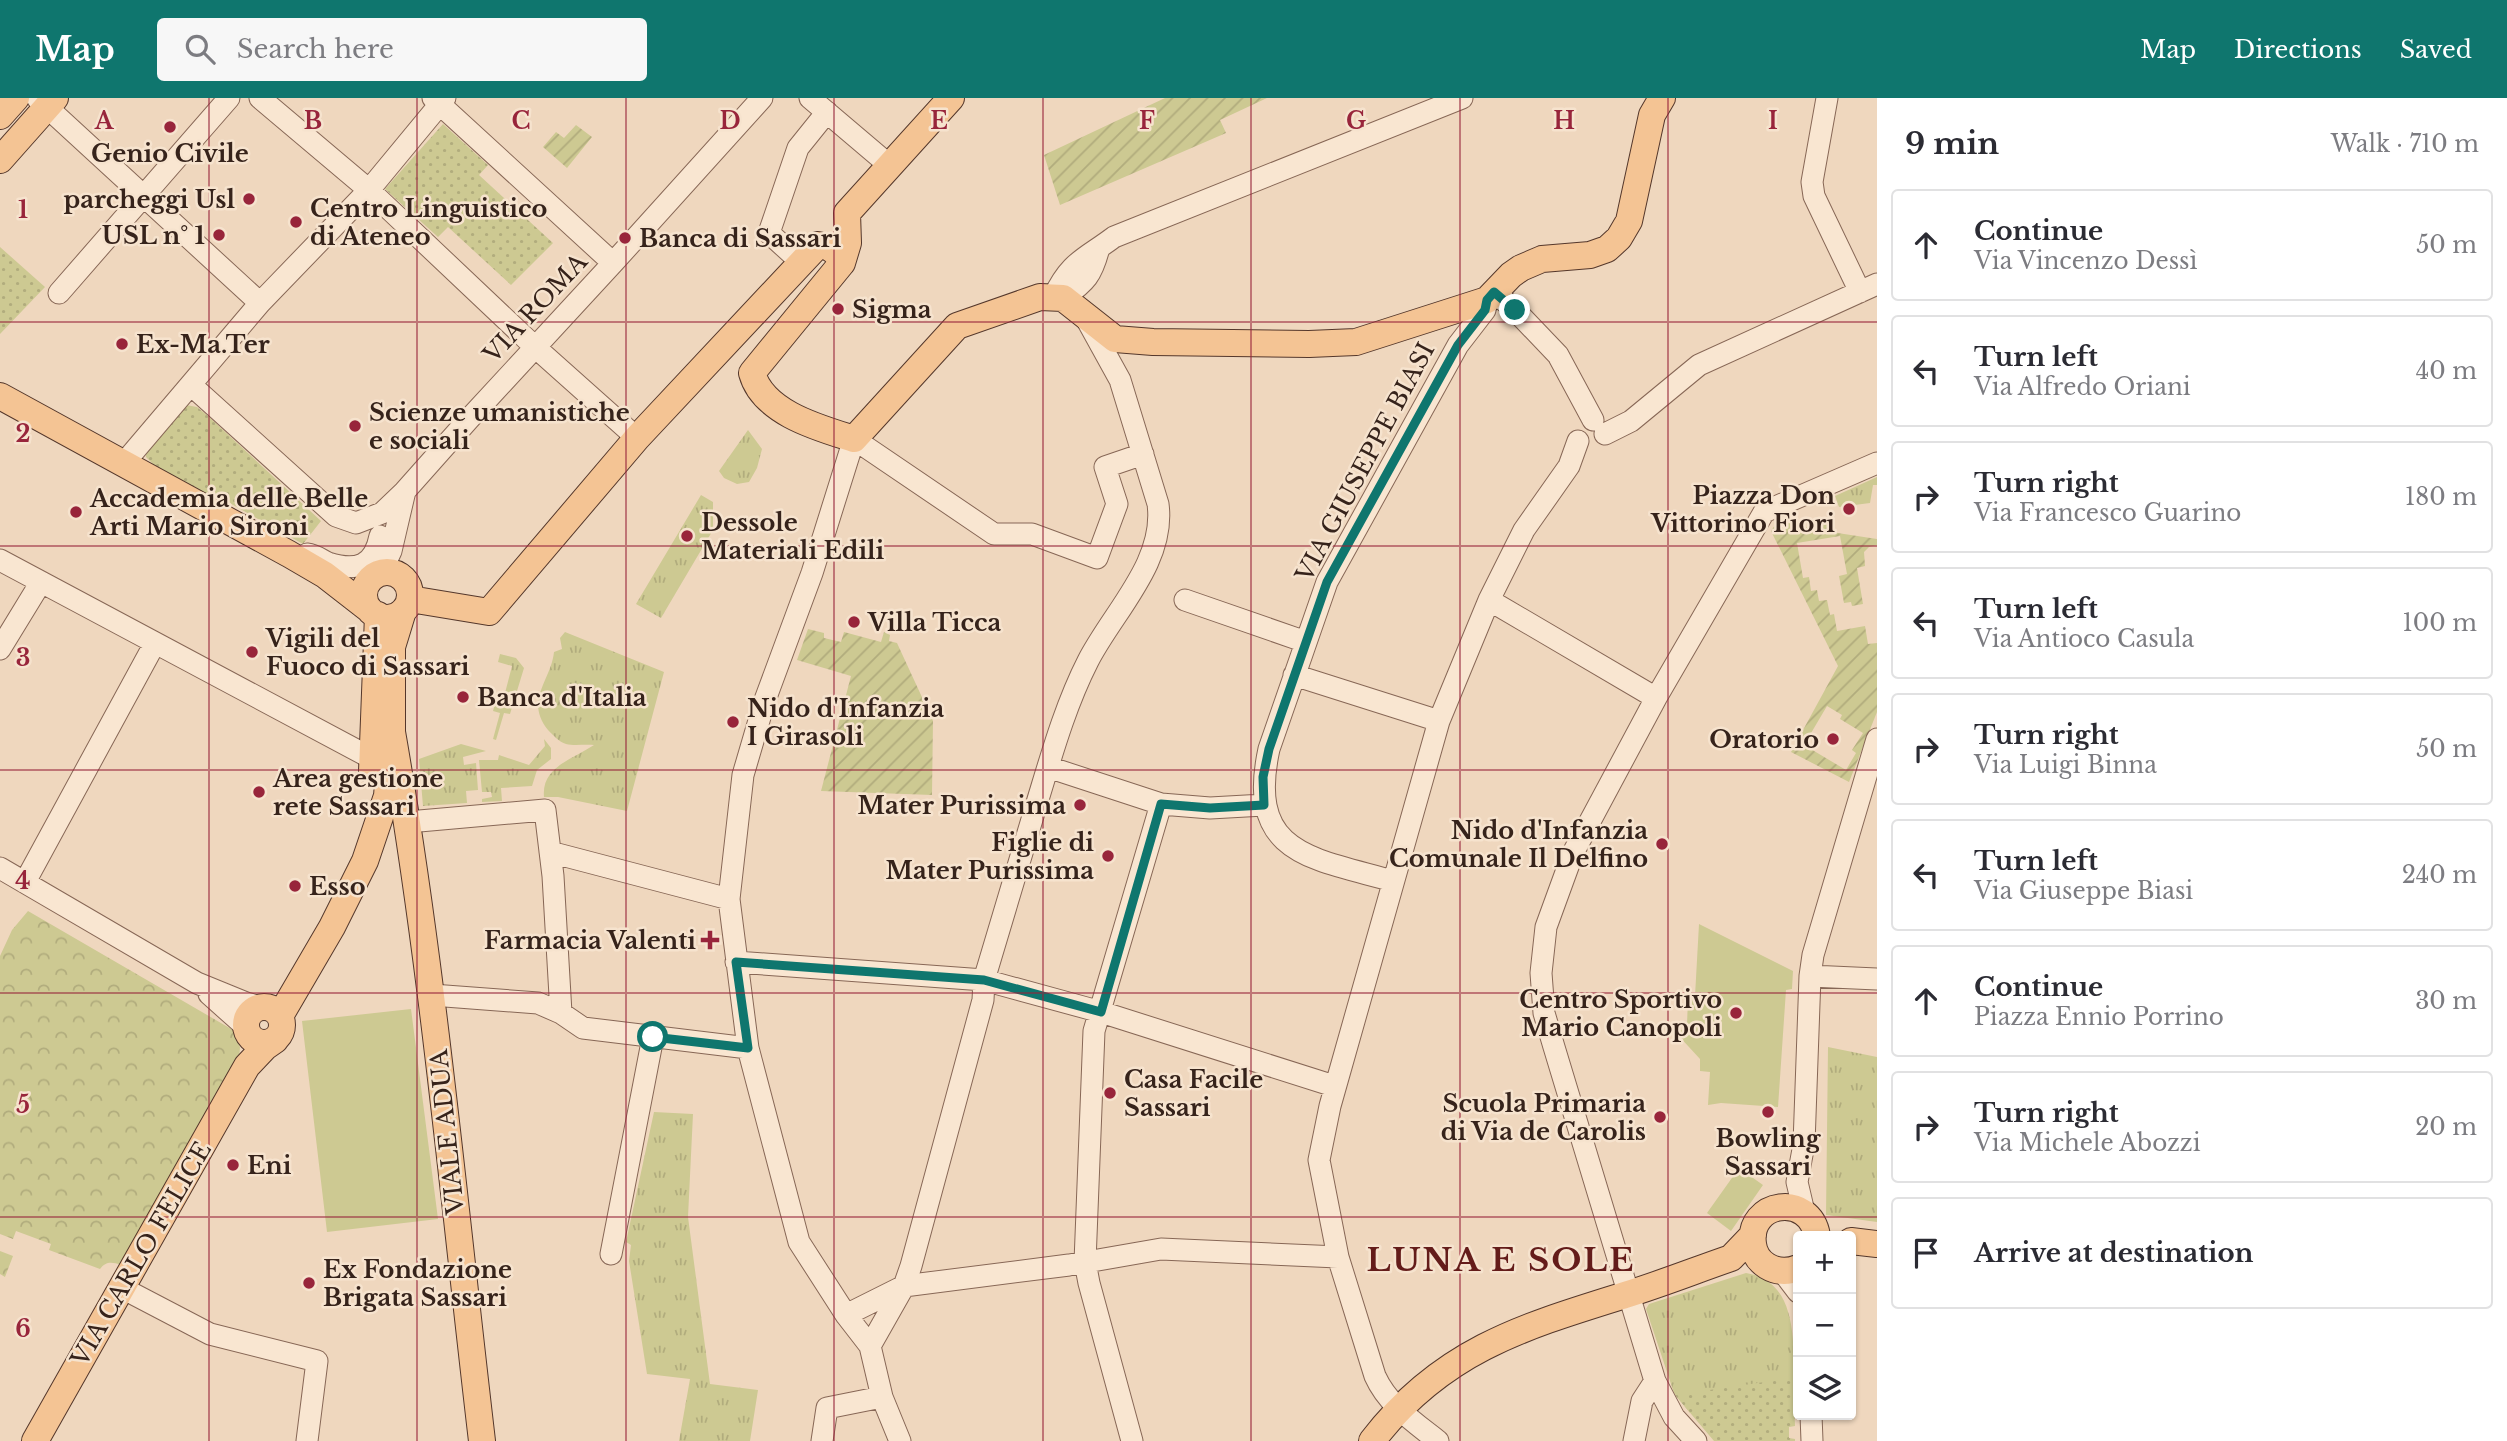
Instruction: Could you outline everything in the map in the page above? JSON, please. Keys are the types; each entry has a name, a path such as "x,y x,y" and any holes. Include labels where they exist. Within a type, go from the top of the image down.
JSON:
{"main road":[{"path":"0,116 16,98"},
{"path":"951,98 847,213 848,243 842,264 752,373 756,387 800,421 854,439 957,326 1040,297 1066,303 1115,339 1134,342 1356,342 1435,317 1491,296 1511,275 1542,259 1590,255 1619,239 1629,221 1652,115 1662,98"},
{"path":"0,160 46,101"},
{"path":"379,574 372,578 365,590 365,597 390,609 489,612 637,438 810,254 829,247 837,252 842,264"},
{"path":"0,396 390,609"},
{"path":"289,554 344,574 391,572 404,579 410,591 390,609"},
{"path":"390,609 392,732"},
{"name":"VIA CARLO FELICE","path":"35,1441 247,1066 265,1047 264,1022 324,912 353,844 370,792 390,609"},
{"name":"VIA CARLO FELICE","path":"264,1022 332,928 365,861 387,796 392,732"},
{"name":"VIALE ADUA","path":"392,732 408,822 432,995 482,1441"},
{"path":"1785,1273 1754,1249 1753,1235 1758,1220 1774,1208 1784,1206 1826,1231"},
{"path":"1372,1441 1424,1384 1501,1337 1731,1258 1753,1235"},
{"path":"1856,1242 1877,1244"},
{"path":"1731,1258 1785,1273"}],"street":[{"path":"60,293 229,98"},
{"path":"260,98 369,190 535,347 637,438"},
{"name":"VIA ROMA","path":"379,574 391,551 405,491 762,98"},
{"path":"810,98 889,165"},
{"path":"870,1346 904,1286 911,1266 983,1000 984,980 1048,767 1086,665 1100,637 1138,580 1156,542 1160,520 1158,503 1120,380 1099,340 1066,303 1060,283 1078,260 1115,237 1462,98"},
{"path":"1438,1441 1399,1410 1375,1376 1338,1257 1319,1160 1334,1086 1439,721 1489,600 1524,530 1596,431 1631,421 1699,365 1868,288 1814,196 1814,166 1827,98"},
{"path":"124,463 260,303 369,190 439,100 613,263"},
{"path":"46,101 260,303"},
{"path":"810,254 769,233 798,148 827,112"},
{"path":"1491,296 1515,310 1558,355 1596,431"},
{"name":"VIA GIUSEPPE BIASI","path":"1264,805 1263,777 1269,749 1327,582 1458,345 1485,310 1491,296"},
{"path":"191,385 336,516 356,523 382,513 405,491"},
{"path":"900,1441 882,1397 870,1346 846,1315 799,1242 748,1048 729,899 743,775 765,700 812,573 854,439 994,534 1032,534 1097,558 1117,504 1105,467 1143,454"},
{"path":"1696,1441 1674,1417 1655,1381 1544,1013 1541,972 1546,927 1573,853 1656,698 1764,512 1877,463"},
{"path":"289,554 312,554 328,563 349,566 363,564 372,560 377,552 382,513"},
{"path":"0,560 373,759"},
{"path":"0,649 41,582"},
{"path":"1185,600 1306,642"},
{"path":"1489,600 1656,698"},
{"path":"25,882 155,642"},
{"path":"1294,676 1439,721"},
{"path":"1810,1223 1797,1182 1804,1144 1810,976 1813,955 1876,745"},
{"path":"1048,767 1161,804 1210,808 1264,805 1274,827 1290,846 1307,857 1393,881"},
{"path":"1132,1441 1088,1283 1085,1262 1094,1031 1161,804"},
{"path":"408,822 545,810 561,1013"},
{"path":"550,852 729,899"},
{"path":"0,868 197,983 246,1003 264,1022"},
{"path":"736,962 984,980 1101,1012 1334,1086"},
{"path":"1810,976 1877,979"},
{"path":"432,995 538,1003 561,1013 583,1028 748,1048"},
{"path":"611,1254 653,1037"},
{"path":"1774,1208 1797,1182"},
{"path":"846,1315 904,1286 1161,1249 1338,1257"},
{"path":"122,1289 210,1334 317,1361 307,1441"},
{"path":"1634,1441 1642,1401 1655,1381"},
{"path":"822,1441 827,1408 882,1397"},
{"path":"1811,1420 1812,1441"}],"green space":[{"path":"1165,98 1267,98 1220,120 1226,133 1060,205 1044,155"},
{"path":"443,124 488,165 479,175 553,243 511,285 448,227 438,237 385,189"},
{"path":"576,125 592,137 567,168 543,147 556,132 564,138"},
{"path":"0,247 45,287 0,334"},
{"path":"186,405 197,407 208,416 321,521 303,544 208,491 206,495 159,470 146,457 146,451"},
{"path":"748,430 762,449 757,468 749,482 737,484 724,478 719,471"},
{"path":"1877,477 1870,503 1839,507 1835,496"},
{"path":"701,495 713,502 713,530 661,618 636,604"},
{"path":"1784,522 1811,528 1813,522 1833,526 1831,532 1877,539 1877,545 1864,552 1865,566 1857,568 1863,604 1852,606 1851,602 1844,603 1839,576 1847,574 1840,536 1797,543 1803,578 1809,577 1811,591 1817,590 1819,601 1827,600 1830,615 1834,614 1837,631 1865,626 1868,644 1877,643 1877,712 1849,782 1791,752 1838,666 1771,531 1775,525","holes":["1827,706 1842,715 1840,719 1863,733 1852,750 1856,753 1846,770 1804,745"]},
{"path":"808,629 824,633 824,638 841,642 844,632 881,642 884,632 890,635 889,641 897,643 933,721 932,795 821,791 851,676 797,660"},
{"path":"565,632 664,672 627,811 558,797 544,797 544,787 553,771 594,745 569,745 561,742 548,730 538,709 554,652 562,649 560,638"},
{"path":"500,654 516,658 524,668 510,714 504,713 496,740 493,739 500,713 493,711 496,700 509,702 511,695 505,693 512,666 498,662"},
{"path":"544,739 551,748 551,759 537,770 532,786 501,788 502,801 482,802 482,799 492,797 491,792 482,792 479,760 498,760 499,755 529,765 545,746"},
{"path":"461,744 486,751 463,757 464,765 476,763 478,790 466,791 467,803 423,806 419,759"},
{"path":"28,911 233,1030 240,1047 239,1060 121,1265 109,1263 100,1269 49,1250 51,1244 16,1231 13,1239 0,1234 0,956 12,930"},
{"name":"Centro Sportivo Mario Canopoli","path":"1699,924 1793,971 1792,989 1786,990 1778,1107 1721,1103 1708,1105 1710,1072 1700,1071 1700,1059 1677,1034 1687,1025 1688,998 1695,996"},
{"path":"411,1009 438,1219 327,1232 302,1021"},
{"path":"1828,1047 1877,1057 1877,1222 1826,1215"},
{"path":"654,1112 693,1114 688,1217 710,1384 758,1390 750,1441 679,1441 690,1379 647,1374 629,1261 631,1245 626,1242"},
{"path":"1739,1168 1763,1185 1731,1231 1707,1213"},
{"path":"0,1251 13,1256 5,1277 0,1274"},
{"path":"1746,1273 1764,1279 1776,1289 1785,1302 1790,1318 1793,1336 1793,1388 1690,1413 1674,1393 1646,1309 1649,1304"},
{"path":"1793,1378 1795,1426 1789,1427 1789,1438 1795,1441 1714,1441 1675,1395"}],"place":[{"name":"Genio Civile","path":"170,127"},
{"name":"parcheggi Usl","path":"249,199"},
{"name":"Centro Linguistico di Ateneo","path":"296,222"},
{"name":"USL n° 1","path":"219,235"},
{"name":"Banca di Sassari","path":"625,238"},
{"name":"Sigma","path":"838,309"},
{"name":"Ex-Ma.Ter","path":"122,344"},
{"name":"Scienze umanistiche e sociali","path":"355,426"},
{"name":"Piazza Don Vittorino Fiori","path":"1849,509"},
{"name":"Accademia delle Belle Arti Mario Sironi","path":"76,512"},
{"name":"Dessole Materiali Edili","path":"687,536"},
{"name":"Villa Ticca","path":"854,622"},
{"name":"Vigili del Fuoco di Sassari","path":"252,652"},
{"name":"Banca d'Italia","path":"463,697"},
{"name":"Nido d'Infanzia I Girasoli","path":"733,722"},
{"name":"Oratorio","path":"1833,739"},
{"name":"Area gestione rete Sassari","path":"259,792"},
{"name":"Mater Purissima","path":"1080,805"},
{"name":"Nido d'Infanzia Comunale Il Delfino","path":"1662,844"},
{"name":"Figlie di Mater Purissima","path":"1108,856"},
{"name":"Esso","path":"295,886"},
{"name":"Farmacia Valenti","path":"710,940"},
{"name":"Centro Sportivo Mario Canopoli","path":"1736,1013"},
{"name":"Casa Facile Sassari","path":"1110,1093"},
{"name":"Bowling Sassari","path":"1768,1112"},
{"name":"Scuola Primaria di Via de Carolis","path":"1660,1117"},
{"name":"Eni","path":"233,1165"},
{"name":"Ex Fondazione Brigata Sassari","path":"309,1283"}],"district":[{"name":"LUNA E SOLE","path":"1501,1260"}],"route":[{"path":"653,1037 748,1048 736,962 984,980 1101,1012 1161,804 1210,808 1264,805 1263,777 1269,749 1327,582 1458,345 1485,310 1487,300 1494,292 1515,310"}]}
